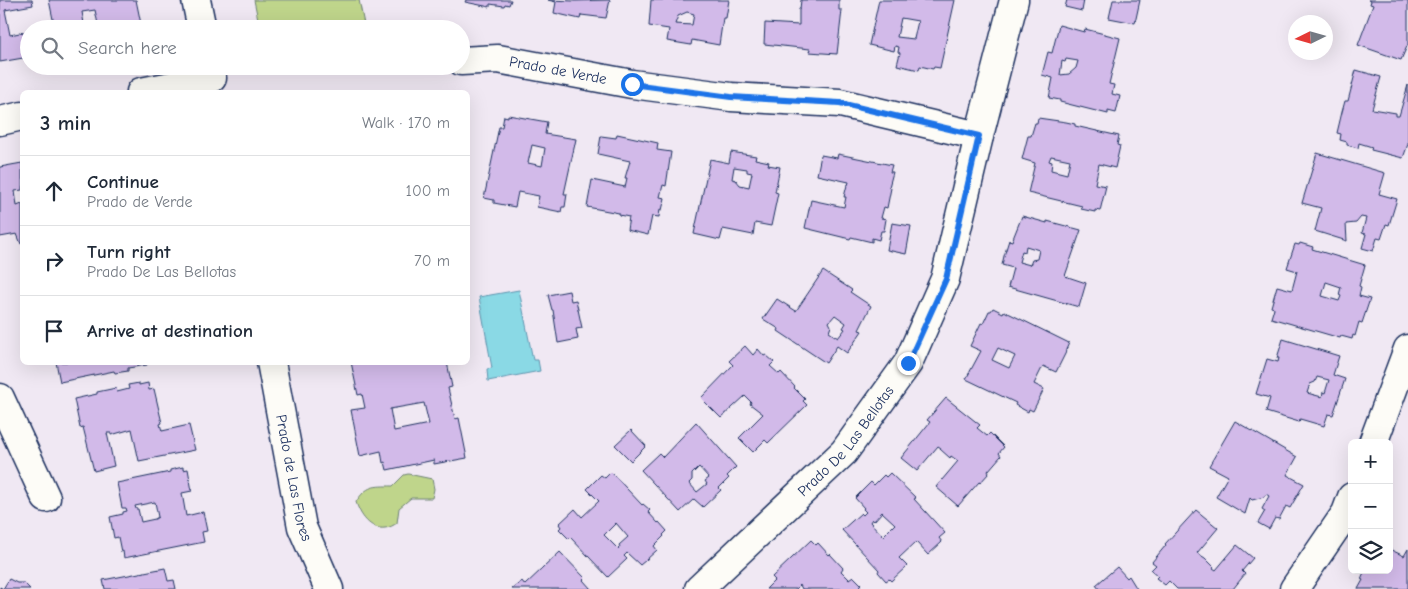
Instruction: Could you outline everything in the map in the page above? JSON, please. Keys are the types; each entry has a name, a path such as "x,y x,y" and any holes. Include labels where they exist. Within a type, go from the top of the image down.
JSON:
{"street":[{"path":"196,0 200,20"},
{"name":"Prado De Las Bellotas","path":"699,589 844,452 908,363 946,279 979,136 1014,0"},
{"name":"Prado de Verde","path":"470,61 498,59 632,84 731,97 840,103 979,136"},
{"path":"152,90 213,79"},
{"path":"0,121 20,116"},
{"path":"1374,439 1408,349"},
{"name":"Prado de Las Flores","path":"272,365 302,527 329,589"},
{"path":"0,398 46,498"},
{"path":"1294,589 1348,508"}],"green space":[{"path":"254,0 359,0 363,20 258,20"},
{"path":"408,474 432,479 434,489 432,498 411,498 399,508 397,523 390,527 375,527 366,521 356,502 360,496 368,489 393,486 404,475"}],"water":[{"path":"519,290 533,360 538,360 540,371 488,381 487,369 492,368 479,297"}],"building":[{"path":"0,0 32,0 33,5 5,10 10,35 20,33 20,59 0,62"},
{"path":"49,0 136,0 140,20 97,20 95,10 82,12 83,20 53,20"},
{"path":"466,0 511,0 509,5 490,4 490,7 465,2"},
{"path":"548,0 610,0 606,18 581,15 580,19 554,13 556,2"},
{"path":"651,0 729,0 726,18 723,18 719,45 692,40 691,45 667,41 669,29 649,26","holes":["687,12 694,14 692,25 675,24 678,16"]},
{"path":"801,0 839,0 839,10 842,10 837,54 809,52 810,49 764,44 765,23 799,25"},
{"path":"879,0 955,0 940,68 934,67 933,69 920,66 919,70 897,65 900,53 898,52 899,47 895,46 894,51 869,45","holes":["901,18 918,21 914,39 897,37"]},
{"path":"1067,0 1084,0 1082,11 1065,7"},
{"path":"1113,0 1140,0 1135,23 1109,18"},
{"path":"1368,0 1408,0 1408,44 1401,60 1358,45 1373,5"},
{"path":"1059,25 1084,32 1085,29 1120,38 1109,84 1114,85 1112,94 1120,96 1116,113 1108,111 1108,114 1049,98 1053,78 1042,75 1048,52 1052,53","holes":["1066,59 1078,61 1076,68 1069,74 1060,75 1062,61 1065,62"]},
{"path":"1356,70 1381,77 1372,109 1396,113 1396,116 1399,116 1408,85 1408,144 1403,158 1371,150 1372,147 1359,143 1358,148 1347,145 1347,142 1340,140 1341,134 1337,133 1345,101 1348,101"},
{"path":"508,115 547,122 545,134 576,139 564,194 567,194 565,207 562,207 561,212 537,207 539,196 518,192 515,207 494,203 494,200 484,198 499,127 502,127 504,116 508,117","holes":["532,145 545,148 542,166 528,163"]},
{"path":"1038,118 1066,122 1075,124 1075,126 1119,136 1117,145 1120,146 1115,168 1099,164 1095,184 1106,186 1100,211 1095,210 1095,212 1081,209 1082,206 1028,193 1035,163 1022,159 1028,136 1031,136 1035,123 1037,123","holes":["1051,156 1070,160 1067,174 1051,170 1052,162 1049,161"]},
{"path":"617,134 658,143 657,150 671,152 666,186 663,185 660,197 665,198 662,210 660,209 659,217 652,216 648,235 627,230 629,217 619,215 619,213 587,207 592,180 625,187 627,178 625,178 630,161 598,154 601,136 616,138"},
{"path":"731,152 756,156 755,159 769,162 768,165 780,167 775,192 778,193 771,226 755,223 753,235 723,229 720,240 694,234 710,159 729,163","holes":["734,167 747,169 747,172 752,173 749,187 740,185 736,180 732,179"]},
{"path":"1317,153 1385,173 1379,194 1397,199 1389,225 1386,224 1381,239 1377,238 1373,251 1362,248 1366,234 1362,233 1366,218 1361,217 1356,223 1346,224 1347,241 1315,231 1321,208 1302,203"},
{"path":"838,154 892,165 890,172 893,172 887,208 884,207 881,218 886,219 884,231 881,231 879,240 872,238 872,242 851,237 850,239 805,228 811,200 844,207 846,197 844,197 849,182 817,175 821,155 837,158"},
{"path":"20,163 20,190 15,191 17,206 20,205 20,242 17,234 0,237 0,167"},
{"path":"1022,216 1081,230 1065,276 1086,283 1079,307 1008,287 1013,268 1002,265 1009,240 1012,241","holes":["1026,246 1039,250 1037,259 1032,260 1030,265 1019,262 1022,251 1025,252"]},
{"path":"892,223 911,226 906,254 887,250"},
{"path":"1300,243 1313,247 1312,249 1365,265 1359,286 1361,287 1359,296 1370,299 1362,323 1359,322 1355,336 1353,335 1352,339 1341,336 1340,338 1271,318 1274,308 1271,307 1277,286 1292,290 1297,271 1287,268 1295,244 1299,245","holes":["1326,282 1341,287 1339,301 1322,296"]},
{"path":"823,271 852,290 850,292 871,306 859,330 862,331 847,353 837,346 826,363 763,319 777,299 796,311","holes":["835,315 846,323 843,328 845,329 838,338 829,332 831,326 829,322"]},
{"path":"569,291 571,301 576,300 582,328 576,329 578,339 558,343 553,310 548,295"},
{"path":"993,308 1003,313 1004,311 1069,343 1056,372 1043,366 1034,384 1044,389 1033,411 1029,409 1028,412 1015,405 1016,403 966,379 981,351 970,346 981,323 983,324 989,311","holes":["998,348 1015,356 1009,368 992,360"]},
{"path":"1283,339 1339,356 1333,375 1345,379 1333,415 1328,414 1324,426 1300,419 1299,422 1266,412 1270,398 1256,394 1267,359 1278,362 1279,358 1277,358","holes":["1317,377 1329,380 1322,397 1307,393 1310,384 1315,382"]},
{"path":"745,346 753,355 758,349 764,356 766,355 774,362 770,366 779,374 781,372 805,399 803,401 807,405 768,443 765,440 753,452 739,438 763,414 750,404 751,402 745,396 721,418 701,398 733,365 729,361"},
{"path":"57,365 147,365 128,368 128,371 115,373 114,371 60,382"},
{"path":"352,365 448,365 452,387 448,388 455,419 459,418 467,458 434,464 434,460 387,470 385,462 383,463 381,451 360,456 351,410 365,408 362,394 358,395","holes":["424,403 429,424 394,431 390,409"]},
{"path":"139,383 139,385 148,383 149,390 154,389 162,431 189,425 195,450 139,461 132,429 111,435 111,433 107,433 114,466 94,471 83,427 80,428 74,399 116,388 117,392 129,389 128,385"},
{"path":"946,398 980,425 977,428 987,436 990,433 1004,447 999,453 1001,456 988,471 989,473 958,506 936,487 958,461 951,456 950,458 938,446 917,471 901,458 930,422 927,420"},
{"path":"1235,421 1297,457 1287,475 1304,484 1290,508 1286,506 1279,519 1275,518 1269,529 1258,523 1265,511 1262,509 1269,496 1266,494 1264,497 1252,500 1250,498 1245,514 1216,497 1228,476 1209,466"},
{"path":"696,422 736,467 719,488 721,490 703,507 694,499 680,512 641,470 659,453 663,457","holes":["699,467 709,478 705,481 707,484 697,492 689,483 692,480 692,474"]},
{"path":"631,430 646,446 631,461 615,445"},
{"path":"183,467 183,470 188,469 192,491 182,493 186,516 203,512 207,531 202,532 204,542 124,558 118,537 114,538 110,517 127,511 126,508 122,508 117,483 170,472 170,470","holes":["155,502 158,517 141,522 138,509 135,506"]},
{"path":"611,472 642,505 650,510 648,512 667,531 654,546 657,550 640,565 627,553 624,556 627,559 608,577 570,537 569,539 559,529 561,527 559,524 575,509 582,517 599,501 587,489 601,475 605,478","holes":["616,523 628,537 619,545 618,549 604,535"]},
{"path":"890,473 916,498 914,499 945,533 939,538 942,542 928,555 916,542 899,558 907,566 891,581 889,579 886,581 878,572 879,570 842,530 861,513 863,515 866,512 855,498 871,482 874,485 884,475 886,477","holes":["882,512 895,524 883,536 870,522 872,519 874,521"]},
{"path":"1196,510 1218,528 1197,553 1205,558 1213,568 1216,570 1237,545 1253,558 1242,571 1245,574 1233,589 1177,589 1169,581 1165,585 1156,578 1158,576 1151,570 1156,565 1152,562 1165,544"},
{"path":"811,540 816,545 818,543 830,554 843,568 841,571 849,579 853,576 861,584 859,586 862,589 802,589 800,585 796,589 766,589 775,580 772,577"},
{"path":"1408,549 1408,589 1358,589 1363,580 1361,579 1363,574 1393,574 1393,551 1404,556"},
{"path":"560,552 585,578 583,580 591,589 512,589 522,581 525,585"},
{"path":"1117,567 1127,578 1129,576 1137,589 1099,589 1096,585"},
{"path":"165,568 168,581 174,580 176,589 105,589 103,580"},
{"path":"9,579 17,583 24,583 30,589 3,589"}],"route":[{"path":"632,84 731,97 840,103 979,136 946,279 908,363"}]}
